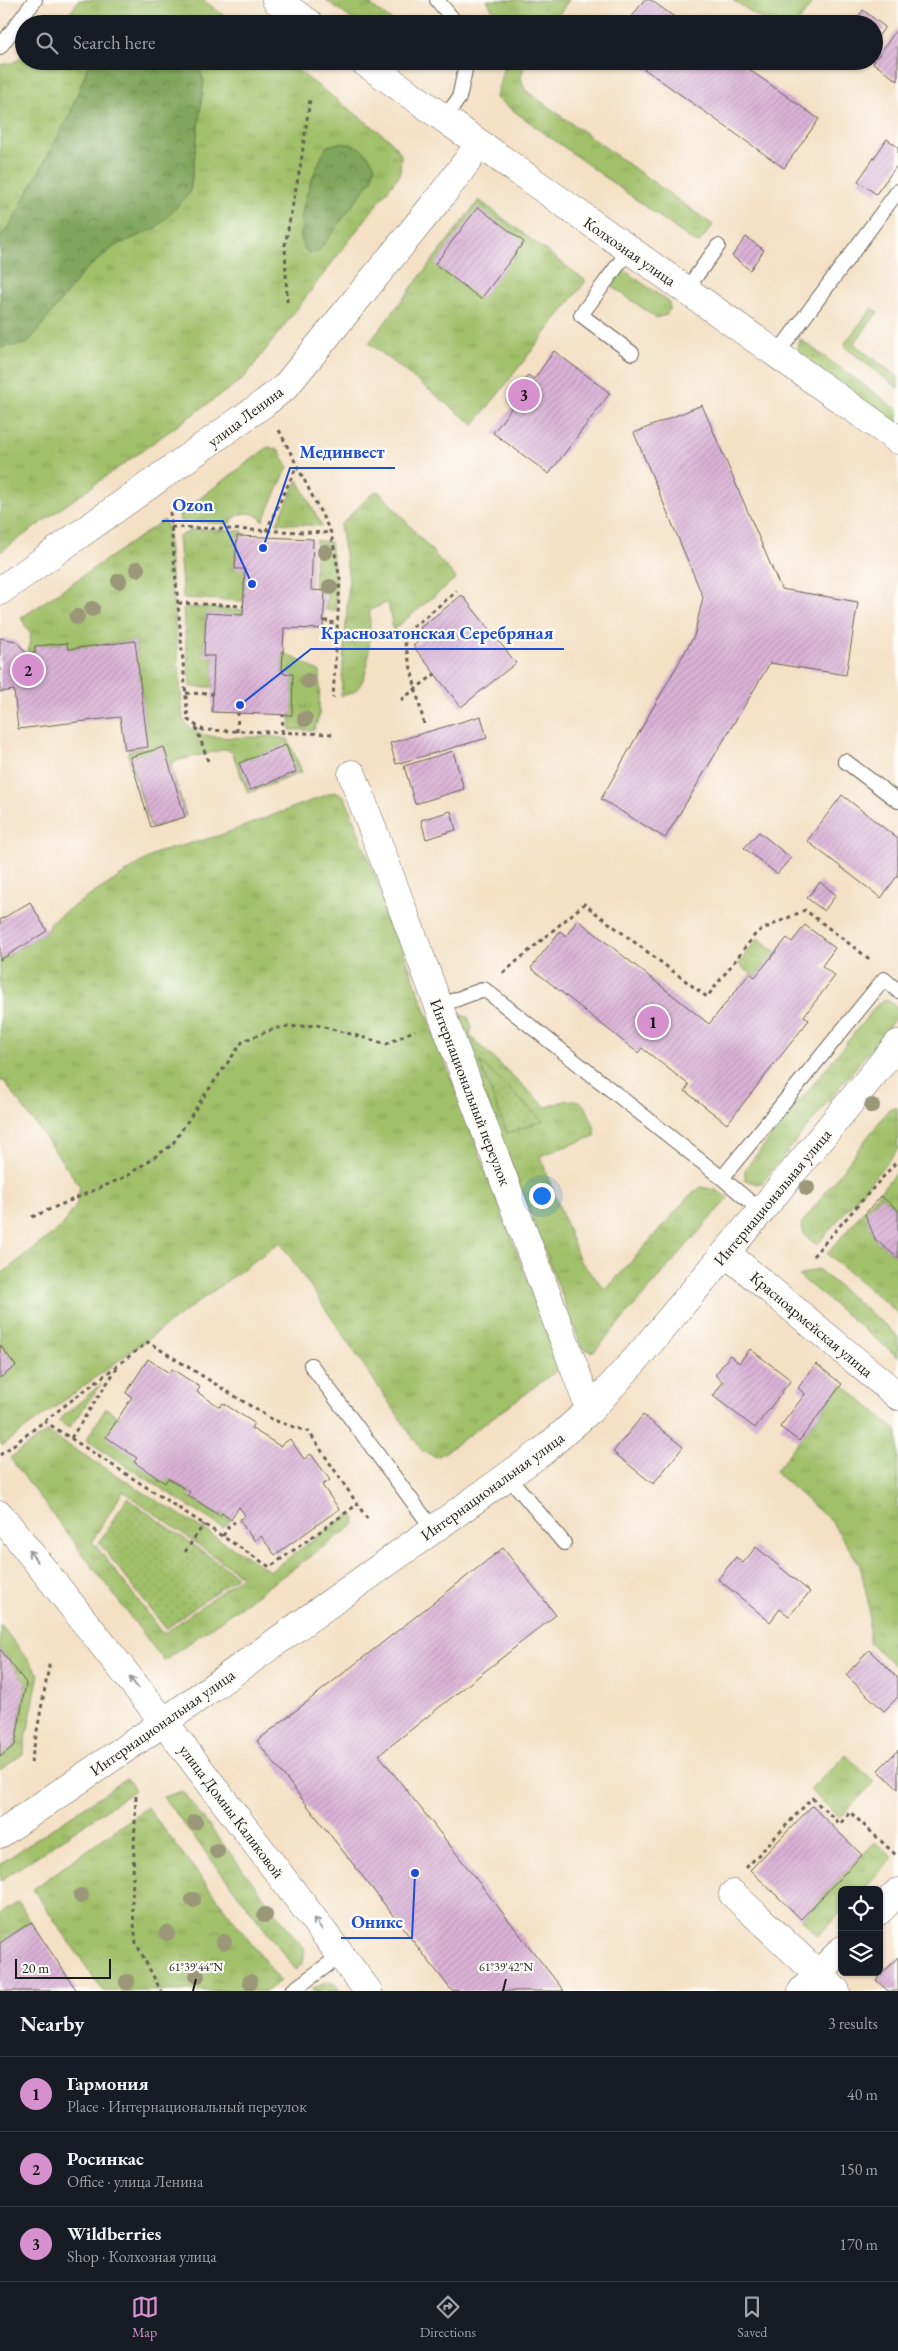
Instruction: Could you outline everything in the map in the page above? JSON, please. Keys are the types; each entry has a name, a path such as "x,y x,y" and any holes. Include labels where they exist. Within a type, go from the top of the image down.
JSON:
{"street":[{"path":"276,0 297,15"},
{"name":"Колхозная улица","path":"376,70 898,440"},
{"name":"улица Ленина","path":"0,590 285,387 441,196 480,144"},
{"name":"Интернациональный переулок","path":"352,774 590,1410"},
{"name":"Интернациональная улица","path":"0,1834 164,1722 543,1451 590,1410 726,1253 898,1044"},
{"name":"Красноармейская улица","path":"726,1253 898,1396"},
{"name":"улица Домны Каликовой","path":"0,1515 164,1722 368,1991"},
{"path":"738,1882 819,1986 838,1956"},
{"path":"883,1907 898,1892"}],"lane":[{"path":"24,15 35,0"},
{"path":"437,0 450,15"},
{"path":"0,47 15,27"},
{"path":"444,119 459,98 465,70"},
{"path":"777,354 898,191"},
{"path":"686,290 718,246"},
{"path":"629,250 581,316 632,353"},
{"path":"845,761 898,801"},
{"path":"722,1178 884,979 898,991"},
{"path":"441,1011 484,989 761,1211"},
{"path":"311,1365 433,1530"},
{"path":"508,1476 564,1543"},
{"path":"292,1991 341,1955"}],"path":[{"path":"287,302 285,245 301,162 310,99"},
{"path":"279,430 331,533 340,579 333,698"},
{"path":"266,531 298,465"},
{"path":"170,512 188,720 203,730 336,734"},
{"path":"171,526 331,533"},
{"path":"424,724 403,634 457,591"},
{"path":"178,603 243,606"},
{"path":"324,621 332,621 332,638 338,638"},
{"path":"401,700 435,674"},
{"path":"186,693 212,694"},
{"path":"237,732 238,713"},
{"path":"282,733 283,715"},
{"path":"196,727 208,761"},
{"path":"484,989 584,904 707,997 757,932 805,910 878,965"},
{"path":"32,1217 126,1177 172,1145 243,1041 276,1028 317,1025 387,1044 441,1011"},
{"path":"814,1256 898,1160"},
{"path":"0,1455 148,1342 273,1420 309,1432 368,1520"},
{"path":"71,1438 121,1363"},
{"path":"44,1421 270,1567 358,1504"},
{"path":"223,1536 235,1522"},
{"path":"185,1552 204,1524"},
{"path":"31,1763 50,1662"},
{"path":"136,1796 132,1903 136,1943 161,1991"},
{"path":"738,1882 812,1798 840,1824 850,1812 898,1857"}],"green space":[{"path":"79,0 203,0 223,15 68,15"},
{"path":"326,0 364,0 385,15 346,15"},
{"path":"487,0 569,0 558,15 495,15"},
{"path":"733,0 814,0 804,15 756,15"},
{"path":"15,62 15,70 297,70 389,139 401,154 400,174 244,378 0,552 0,65"},
{"path":"87,70 200,70 204,81 190,193 156,228 115,246 84,271 28,343 0,348 0,238 9,227 69,116"},
{"path":"503,70 523,70 521,77 525,90 713,225 699,243 693,241 496,98"},
{"path":"340,143 352,145 365,152 375,166 372,179 318,252 308,253 302,243 300,230 305,200 316,169 327,146"},
{"path":"479,200 586,281 474,425 369,343"},
{"path":"624,270 669,302 670,309 666,315 656,318 613,287 613,281 618,271"},
{"path":"872,308 878,312 854,344 898,377 898,388 846,348 845,343"},
{"path":"800,339 898,410 898,428 797,352"},
{"path":"268,447 279,450 288,467 263,521 255,515 246,513 237,516 229,524 180,521 179,514"},
{"path":"298,480 322,526 277,523"},
{"path":"379,491 456,578 393,630 388,602 370,610 367,667 364,678 359,687 352,693 341,696 349,579 340,525 374,492"},
{"path":"164,520 167,525 183,719 191,728 202,734 215,737 276,737 288,739 302,772 248,793 232,752 226,749 172,762 171,767 186,816 151,828 128,756 128,751 148,747 135,641 68,649 66,643 35,646 35,653 27,654 31,635 21,618"},
{"path":"194,529 243,531 243,536 237,536 235,568 245,569 244,601 183,598 178,537"},
{"path":"316,540 330,542 336,582 336,609 334,611 326,610 327,589 314,588"},
{"path":"185,607 243,610 243,615 206,613 204,655 214,656 213,687 190,687 183,609"},
{"path":"283,652 320,672 319,716 314,730 290,730 293,674 282,673"},
{"path":"334,792 344,796 349,807 558,1362 556,1371 437,1457 422,1451 280,1242 2,1446 0,1443 0,1275 61,1227 76,1206 80,1186 4,1081 0,1081 0,960 47,931 51,921 156,853 221,835"},
{"path":"758,938 776,952 755,977 738,964"},
{"path":"883,1000 889,1001 896,1006 897,1012 894,1020 762,1183 757,1184 745,1180 745,1169 876,1006"},
{"path":"454,1016 468,1017 472,1027 470,1036 546,1107 565,1101 576,1100 581,1102 589,1114 594,1125 595,1136 540,1156 580,1261 606,1290 689,1196 701,1187 716,1190 728,1198 594,1352 582,1348"},
{"path":"479,1061 543,1121 507,1133"},
{"path":"897,1106 898,1149 817,1245 805,1236 801,1224 889,1109"},
{"path":"898,1170 898,1210 881,1196 866,1214 875,1239 898,1258 898,1313 827,1254"},
{"path":"818,1269 898,1336 898,1357 799,1276"},
{"path":"101,1384 69,1428 58,1421"},
{"path":"842,1384 898,1432 898,1669 869,1642 869,1606 860,1565 831,1521 775,1472"},
{"path":"106,1408 119,1417 137,1458 134,1462 165,1482 168,1478 190,1492 188,1496 220,1516 222,1513 231,1520 223,1528 86,1440"},
{"path":"47,1432 270,1571 348,1515 354,1515 356,1521 354,1525 164,1661 10,1458","holes":["123,1491 242,1576 164,1634 92,1541"]},
{"path":"127,1498 237,1576 166,1629 99,1543"},
{"path":"0,1624 39,1674 23,1754 0,1770 0,1757 15,1745 26,1683 0,1649"},
{"path":"846,1755 874,1782 840,1818 810,1790"},
{"path":"127,1778 135,1790 0,1881 0,1864"},
{"path":"182,1791 305,1950 303,1963 296,1970 163,1797"},
{"path":"147,1807 280,1981 267,1991 103,1991 33,1889"},
{"path":"875,1842 893,1858 867,1886 838,1886 838,1915 818,1936 801,1919"},
{"path":"19,1902 31,1922 0,1943 0,1914"},
{"path":"328,1982 335,1984 340,1991 313,1991 311,1989"}],"building":[{"path":"644,0 651,0 672,15 633,15"},
{"path":"863,10 869,15 859,15"},
{"path":"898,28 898,81 883,70 883,49"},
{"path":"646,70 750,70 819,119 784,168"},
{"path":"887,139 898,147 898,164 876,194 858,181"},
{"path":"478,207 524,242 481,299 435,264"},
{"path":"746,237 764,250 750,270 732,256"},
{"path":"554,351 610,393 549,474 493,433 513,406 508,403 528,375 534,379"},
{"path":"702,405 781,589 858,602 846,675 770,663 665,838 601,799 694,636 703,597 634,433"},
{"path":"237,536 313,539 311,590 325,591 323,629 284,628 282,673 293,674 292,715 212,712 214,656 204,656 206,613 243,615 245,569 235,569"},
{"path":"462,595 516,663 461,707 413,646 426,636 420,628"},
{"path":"0,638 16,641 27,654 35,653 35,646 67,643 68,649 135,641 148,747 125,750 120,717 18,729 14,690 0,692"},
{"path":"481,716 487,738 396,764 390,743"},
{"path":"286,745 296,772 250,790 239,763"},
{"path":"164,747 185,817 151,827 130,757"},
{"path":"453,751 464,789 415,804 404,766"},
{"path":"842,795 898,839 898,875 881,898 807,841"},
{"path":"451,811 456,830 426,839 421,820"},
{"path":"759,832 791,858 777,874 744,848"},
{"path":"820,882 836,895 824,911 807,898"},
{"path":"30,902 47,931 0,960 0,920"},
{"path":"578,920 709,1024 750,973 755,977 787,938 792,942 805,925 835,948 822,966 835,976 804,1016 809,1020 727,1124 685,1091 689,1085 642,1048 638,1053 531,968 560,931 566,936"},
{"path":"881,1196 898,1210 898,1258 875,1239 865,1214"},
{"path":"0,1345 16,1366 0,1378"},
{"path":"750,1349 791,1380 755,1428 713,1396 723,1382 715,1375 730,1355 739,1363"},
{"path":"148,1359 169,1373 172,1369 200,1387 197,1392 220,1407 223,1403 254,1423 251,1428 280,1446 290,1439 304,1459 311,1454 330,1480 322,1485 339,1509 275,1555 261,1536 255,1541 239,1520 245,1515 239,1507 231,1520 222,1513 220,1516 188,1495 190,1492 168,1478 165,1483 134,1462 137,1458 106,1437 132,1397 126,1393"},
{"path":"816,1364 842,1384 799,1441 780,1427 805,1394 798,1388"},
{"path":"643,1415 683,1447 653,1484 613,1452"},
{"path":"756,1547 810,1592 789,1616 780,1609 770,1622 718,1579 736,1557 743,1563"},
{"path":"503,1548 556,1615 379,1755 564,1991 452,1991 257,1741"},
{"path":"0,1649 26,1683 15,1745 0,1757"},
{"path":"869,1650 898,1678 898,1697 884,1711 846,1675"},
{"path":"898,1750 898,1789 878,1770"},
{"path":"812,1806 862,1855 801,1919 750,1870"},
{"path":"31,1922 77,1991 0,1991 0,1943"},
{"path":"898,1957 898,1991 888,1991 876,1980 880,1976 883,1976 883,1973"}],"place":[{"name":"Wildberries","path":"524,395"},
{"name":"Мединвест","path":"263,548"},
{"name":"Ozon","path":"252,584"},
{"name":"Росинкас","path":"28,670"},
{"name":"Краснозатонская Серебряная","path":"240,705"},
{"name":"Гармония","path":"653,1022"},
{"name":"Оникс","path":"415,1873"}]}
